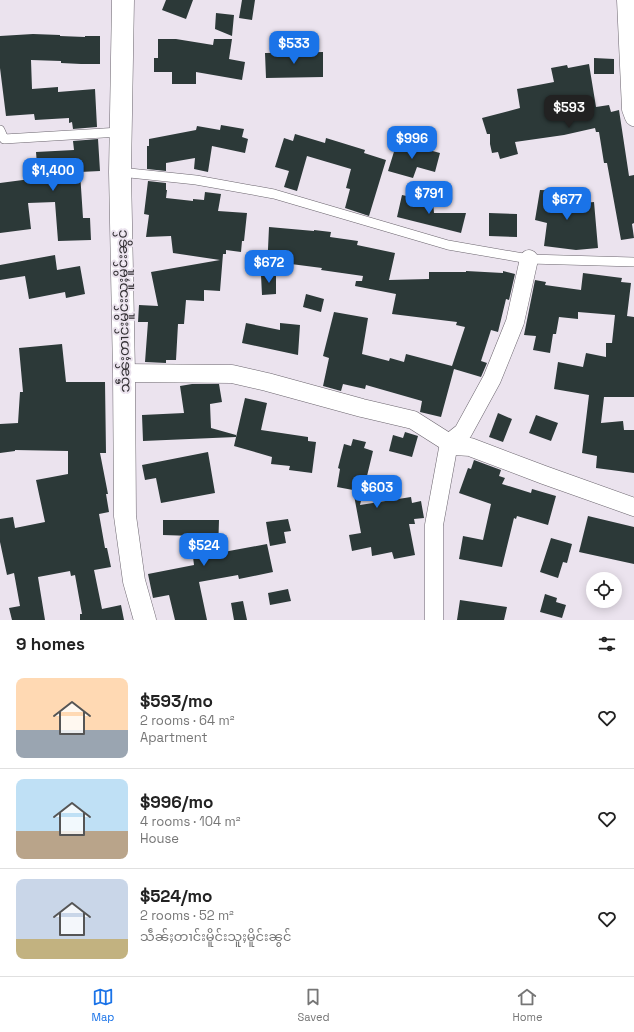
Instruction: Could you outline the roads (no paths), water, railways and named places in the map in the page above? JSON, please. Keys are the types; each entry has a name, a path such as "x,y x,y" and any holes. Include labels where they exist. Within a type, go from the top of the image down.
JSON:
{"main road":[{"name":"သဵၼ်ႈတၢင်းမိူင်းသူႈမိူင်းၼွင်","path":"123,0 120,172 125,516 134,582 145,620"}],"street":[{"path":"626,0 631,109 634,117"},
{"path":"434,620 434,525 449,443 463,432 492,379 515,322 529,259"},
{"path":"124,373 232,374 413,420 454,446 470,447 544,476 634,507"}],"lane":[{"path":"0,130 2,140 120,132"},
{"path":"120,172 196,180 274,194 448,245 529,259 634,262"}]}
